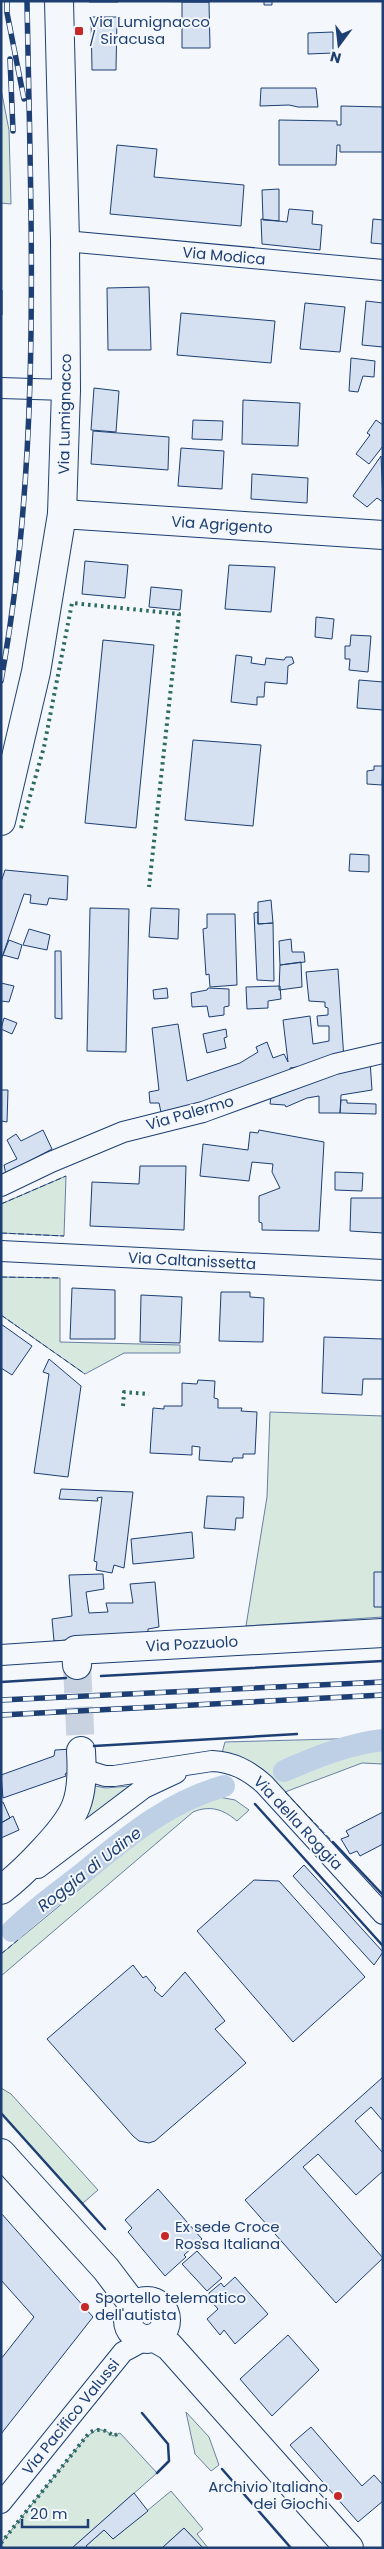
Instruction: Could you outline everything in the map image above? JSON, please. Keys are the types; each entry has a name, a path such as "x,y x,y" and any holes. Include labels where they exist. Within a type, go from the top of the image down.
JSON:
{"main road":[{"name":"Via Lumignacco","path":"1,821 36,672 62,514 66,390 66,241 59,1"},
{"name":"Via Agrigento","path":"62,514 383,535"},
{"name":"Via Pozzuolo","path":"76,1658 383,1633"},
{"path":"9,1884 66,1826 80,1796 82,1760"},
{"path":"1,2153 106,2269 134,2306 144,2301 150,2301 161,2306 166,2324 160,2334 151,2338"},
{"path":"151,2338 169,2346 349,2548"}],"street":[{"name":"Via Modica","path":"66,241 383,270"},
{"path":"1,388 66,390"},
{"name":"Via Palermo","path":"1,1186 50,1162 123,1132 203,1112 335,1064 383,1053"},
{"name":"Via Caltanissetta","path":"1,1252 383,1270"},
{"name":"Via Pozzuolo","path":"1,1655 76,1658"},
{"name":"Via della Roggia","path":"82,1760 105,1776 212,1761 234,1764 256,1777 383,1914"},
{"name":"Via della Roggia","path":"9,1884 43,1866 144,1788 198,1763"},
{"name":"Via Pacifico Valussi","path":"1,2503 123,2352 151,2338"}],"shaded area":[{"path":"1,89 9,130 11,204 1,203"},
{"path":"66,1176 64,1236 1,1233 1,1204"},
{"path":"1,1277 60,1278 60,1342 180,1345 180,1353 124,1353 85,1374 1,1315"},
{"path":"270,1412 383,1416 383,1617 246,1626 267,1497"},
{"path":"383,1739 383,1764 362,1763 285,1792 271,1778 222,1753 225,1742"},
{"path":"95,1786 106,1788 129,1786 77,1827 88,1810"},
{"path":"219,1797 235,1800 249,1810 237,1821 216,1809 193,1812 1,1976 1,1954 144,1836 193,1805"},
{"path":"1,2088 11,2094 98,2190 83,2203 1,2113"},
{"path":"186,2412 209,2437 219,2465 211,2471 195,2454"},
{"path":"97,2429 106,2431 113,2436 120,2433 157,2473 72,2548 1,2548 1,2543 85,2438"},
{"path":"171,2491 203,2529 197,2534 208,2548 203,2548 184,2528 162,2548 88,2548 86,2546 104,2530 113,2539"}],"building":[{"path":"118,1 118,2 89,2"},
{"path":"118,1 209,1 209,2"},
{"path":"264,1 272,1 272,5 264,5"},
{"path":"182,2 209,2 210,48 182,48"},
{"path":"91,17 117,17 116,70 92,70"},
{"path":"333,32 333,53 308,54 308,33"},
{"path":"261,88 316,88 318,107 260,106"},
{"path":"341,106 383,107 383,152 340,152 340,145 337,145 336,165 279,165 279,120 337,121 337,125 341,125"},
{"path":"117,145 157,149 154,177 244,185 241,226 110,214"},
{"path":"279,189 279,221 263,220 262,190"},
{"path":"289,209 313,211 312,224 322,225 320,250 262,244 261,219 287,222"},
{"path":"373,219 383,220 383,244 371,243"},
{"path":"149,287 151,350 108,350 107,288"},
{"path":"2,290 2,315 1,315"},
{"path":"366,301 383,303 383,347 362,345"},
{"path":"305,303 345,307 340,352 300,349"},
{"path":"181,313 275,321 271,363 177,355"},
{"path":"351,358 375,361 374,377 363,376 358,392 349,391"},
{"path":"94,388 119,391 116,432 91,430"},
{"path":"243,400 300,403 298,446 242,444"},
{"path":"193,420 223,421 222,440 192,439"},
{"path":"376,420 383,425 383,446 369,464 356,454 370,435 367,433"},
{"path":"93,431 169,437 168,470 91,464"},
{"path":"181,448 224,451 222,489 178,486"},
{"path":"381,456 383,502 377,498 367,507 353,496"},
{"path":"252,474 308,478 307,503 251,499"},
{"path":"85,561 128,565 125,598 82,594"},
{"path":"229,565 275,567 271,612 225,609"},
{"path":"151,587 182,590 180,610 149,607"},
{"path":"316,617 334,619 332,639 315,637"},
{"path":"351,635 371,636 368,672 349,670 350,659 345,659 345,646 350,646"},
{"path":"103,640 154,645 136,828 85,823"},
{"path":"236,655 252,657 251,663 265,665 266,658 284,660 286,657 292,657 294,663 288,666 287,684 265,682 264,697 257,697 257,705 231,702"},
{"path":"359,680 383,682 383,710 357,708"},
{"path":"193,740 261,745 253,826 185,820"},
{"path":"374,766 383,766 382,785 367,784 367,771 374,770"},
{"path":"350,854 369,855 369,872 349,871"},
{"path":"5,870 68,876 67,900 49,898 47,905 30,903 31,895 24,894 1,960 1,882"},
{"path":"271,900 273,923 258,924 258,902"},
{"path":"90,908 129,909 126,1052 87,1051"},
{"path":"151,908 179,909 178,939 149,937"},
{"path":"258,912 258,924 273,923 274,981 257,980 254,913"},
{"path":"207,914 235,914 237,985 210,987 209,974 206,975 203,929 207,928"},
{"path":"29,929 50,935 47,950 23,945"},
{"path":"291,939 292,952 304,952 305,962 280,965 279,941"},
{"path":"9,940 22,945 18,959 3,955"},
{"path":"55,951 61,951 62,1019 55,1018"},
{"path":"301,962 302,987 279,990 280,965"},
{"path":"338,969 344,1060 290,1068 291,1077 162,1117 159,1103 150,1103 149,1092 159,1090 152,1028 178,1024 187,1081 240,1063 258,1052 256,1047 267,1042 273,1058 284,1054 288,1062 283,1020 310,1016 313,1044 329,1041 329,1026 318,1026 317,1016 328,1015 328,1008 325,1007 325,1002 309,1001 306,972"},
{"path":"1,983 14,986 9,1002 1,1001"},
{"path":"280,986 281,999 268,1001 268,1008 247,1009 246,987"},
{"path":"167,988 168,998 154,999 153,990"},
{"path":"208,988 229,989 229,1006 224,1007 224,1015 209,1017 207,1006 192,1007 191,993 207,990"},
{"path":"4,1018 17,1023 12,1034 1,1029"},
{"path":"226,1029 227,1037 224,1038 226,1048 207,1053 203,1034"},
{"path":"370,1061 372,1090 341,1095 340,1113 319,1113 319,1096 307,1098 286,1107 285,1105 270,1104 272,1088"},
{"path":"1,1090 8,1090 7,1122 1,1121"},
{"path":"341,1100 347,1100 347,1103 376,1104 376,1114 340,1113"},
{"path":"43,1130 52,1149 20,1166 7,1180 4,1165 17,1159 7,1140 16,1134 21,1141"},
{"path":"259,1130 324,1142 319,1231 262,1230 262,1223 259,1222 259,1196 280,1188 272,1172 273,1164 252,1162 249,1181 200,1176 203,1144 248,1150 250,1132 258,1133"},
{"path":"140,1166 186,1166 184,1230 90,1226 92,1182 139,1184"},
{"path":"335,1172 363,1173 362,1191 335,1190"},
{"path":"351,1198 383,1198 383,1233 350,1231"},
{"path":"72,1288 115,1290 115,1339 70,1339"},
{"path":"221,1292 250,1292 250,1297 264,1298 263,1342 219,1341"},
{"path":"141,1295 182,1297 180,1343 140,1342"},
{"path":"1,1324 32,1346 12,1375 1,1368"},
{"path":"324,1337 383,1339 383,1379 363,1379 362,1395 322,1393"},
{"path":"49,1359 81,1386 68,1477 34,1473 49,1374 43,1372"},
{"path":"198,1380 215,1381 214,1398 218,1399 218,1408 242,1408 241,1411 257,1412 255,1454 243,1454 243,1458 233,1458 232,1462 199,1460 200,1447 192,1446 192,1455 150,1453 153,1408 164,1409 164,1406 182,1406 182,1383 197,1384"},
{"path":"61,1489 133,1492 124,1568 114,1565 112,1573 96,1570 97,1562 94,1561 102,1497 97,1498 98,1501 59,1499"},
{"path":"207,1496 244,1497 243,1518 236,1518 235,1530 204,1528"},
{"path":"192,1532 194,1558 133,1564 131,1539"},
{"path":"374,1572 383,1572 383,1607 374,1607"},
{"path":"103,1574 104,1589 86,1592 89,1613 108,1612 106,1603 133,1603 130,1584 155,1582 159,1627 148,1629 148,1634 54,1641 52,1619 72,1616 69,1575"},
{"path":"72,1749 73,1769 65,1774 66,1776 3,1798 1,1775 54,1756 55,1750"},
{"path":"3,1802 10,1818 1,1823 1,1803"},
{"path":"383,1812 383,1844 360,1856 357,1851 350,1854 341,1839 349,1836 346,1831"},
{"path":"13,1816 19,1830 1,1838 1,1823"},
{"path":"304,1865 383,1952 374,1965 293,1876"},
{"path":"254,1880 279,1881 365,1977 293,2042 197,1931"},
{"path":"133,1965 143,1978 146,1976 156,1988 154,1990 162,1997 185,1972 225,2021 215,2029 246,2063 155,2141 149,2143 139,2141 133,2136 47,2039"},
{"path":"383,2077 383,2121 371,2107 355,2121 383,2153 383,2171 356,2195 318,2154 303,2167 383,2258 336,2303 245,2200"},
{"name":"Ex sede Croce Rossa Italiana","path":"158,2189 202,2239 165,2276 128,2232 132,2228 125,2220"},
{"path":"1,2213 93,2317 1,2434 1,2359 34,2317 1,2280"},
{"path":"197,2251 222,2278 207,2291 182,2264"},
{"path":"235,2277 268,2314 235,2344 224,2330 220,2335 207,2319 218,2309 210,2300 209,2293 221,2283 224,2287"},
{"path":"288,2335 319,2370 272,2416 240,2379"},
{"path":"311,2427 362,2486 374,2475 383,2485 383,2501 358,2522 290,2445"},
{"path":"134,2493 148,2511 113,2539 104,2530 86,2546 88,2548 72,2548"},
{"path":"184,2528 203,2548 162,2548"}],"waterway":[{"name":"Roggia di Udine","path":"284,1771 345,1748 383,1740"},
{"name":"Roggia di Udine","path":"12,1931 47,1900 150,1821 185,1801 224,1786"}],"tunnel":[{"path":"77,1665 81,1751"}],"railway":[{"path":"7,1 7,13 24,99"},
{"path":"1,681 14,597 23,512 28,427 31,257 27,1"},
{"path":"10,59 13,131"},
{"path":"1,1700 383,1682"},
{"path":"1,1715 383,1695"}],"hedge":[{"path":"21,828 44,747 72,603 179,614 149,887"},
{"path":"123,1406 124,1392 149,1394"},
{"path":"1,2543 89,2433 98,2430 113,2436 120,2433"}],"fence":[{"path":"1,1204 66,1176"},
{"path":"1,1233 64,1236"},
{"path":"1,1277 60,1278"},
{"path":"1,1315 85,1374"},
{"path":"285,1792 333,1842"},
{"path":"1,1954 18,1940"}],"wall":[{"path":"101,1676 383,1661"},
{"path":"1,1682 66,1678"},
{"path":"94,1746 297,1734"},
{"path":"255,1804 383,1946"},
{"path":"333,1842 383,1895"},
{"path":"1,2113 105,2229"},
{"path":"142,2413 168,2444 169,2461 157,2473"},
{"path":"222,2469 291,2548"}],"place":[{"name":"Via Lumignacco / Siracusa","path":"79,31"},
{"name":"Ex sede Croce Rossa Italiana","path":"165,2236"},
{"name":"Sportello telematico dell'autista","path":"85,2307"},
{"name":"Archivio Italiano dei Giochi","path":"338,2496"}]}
